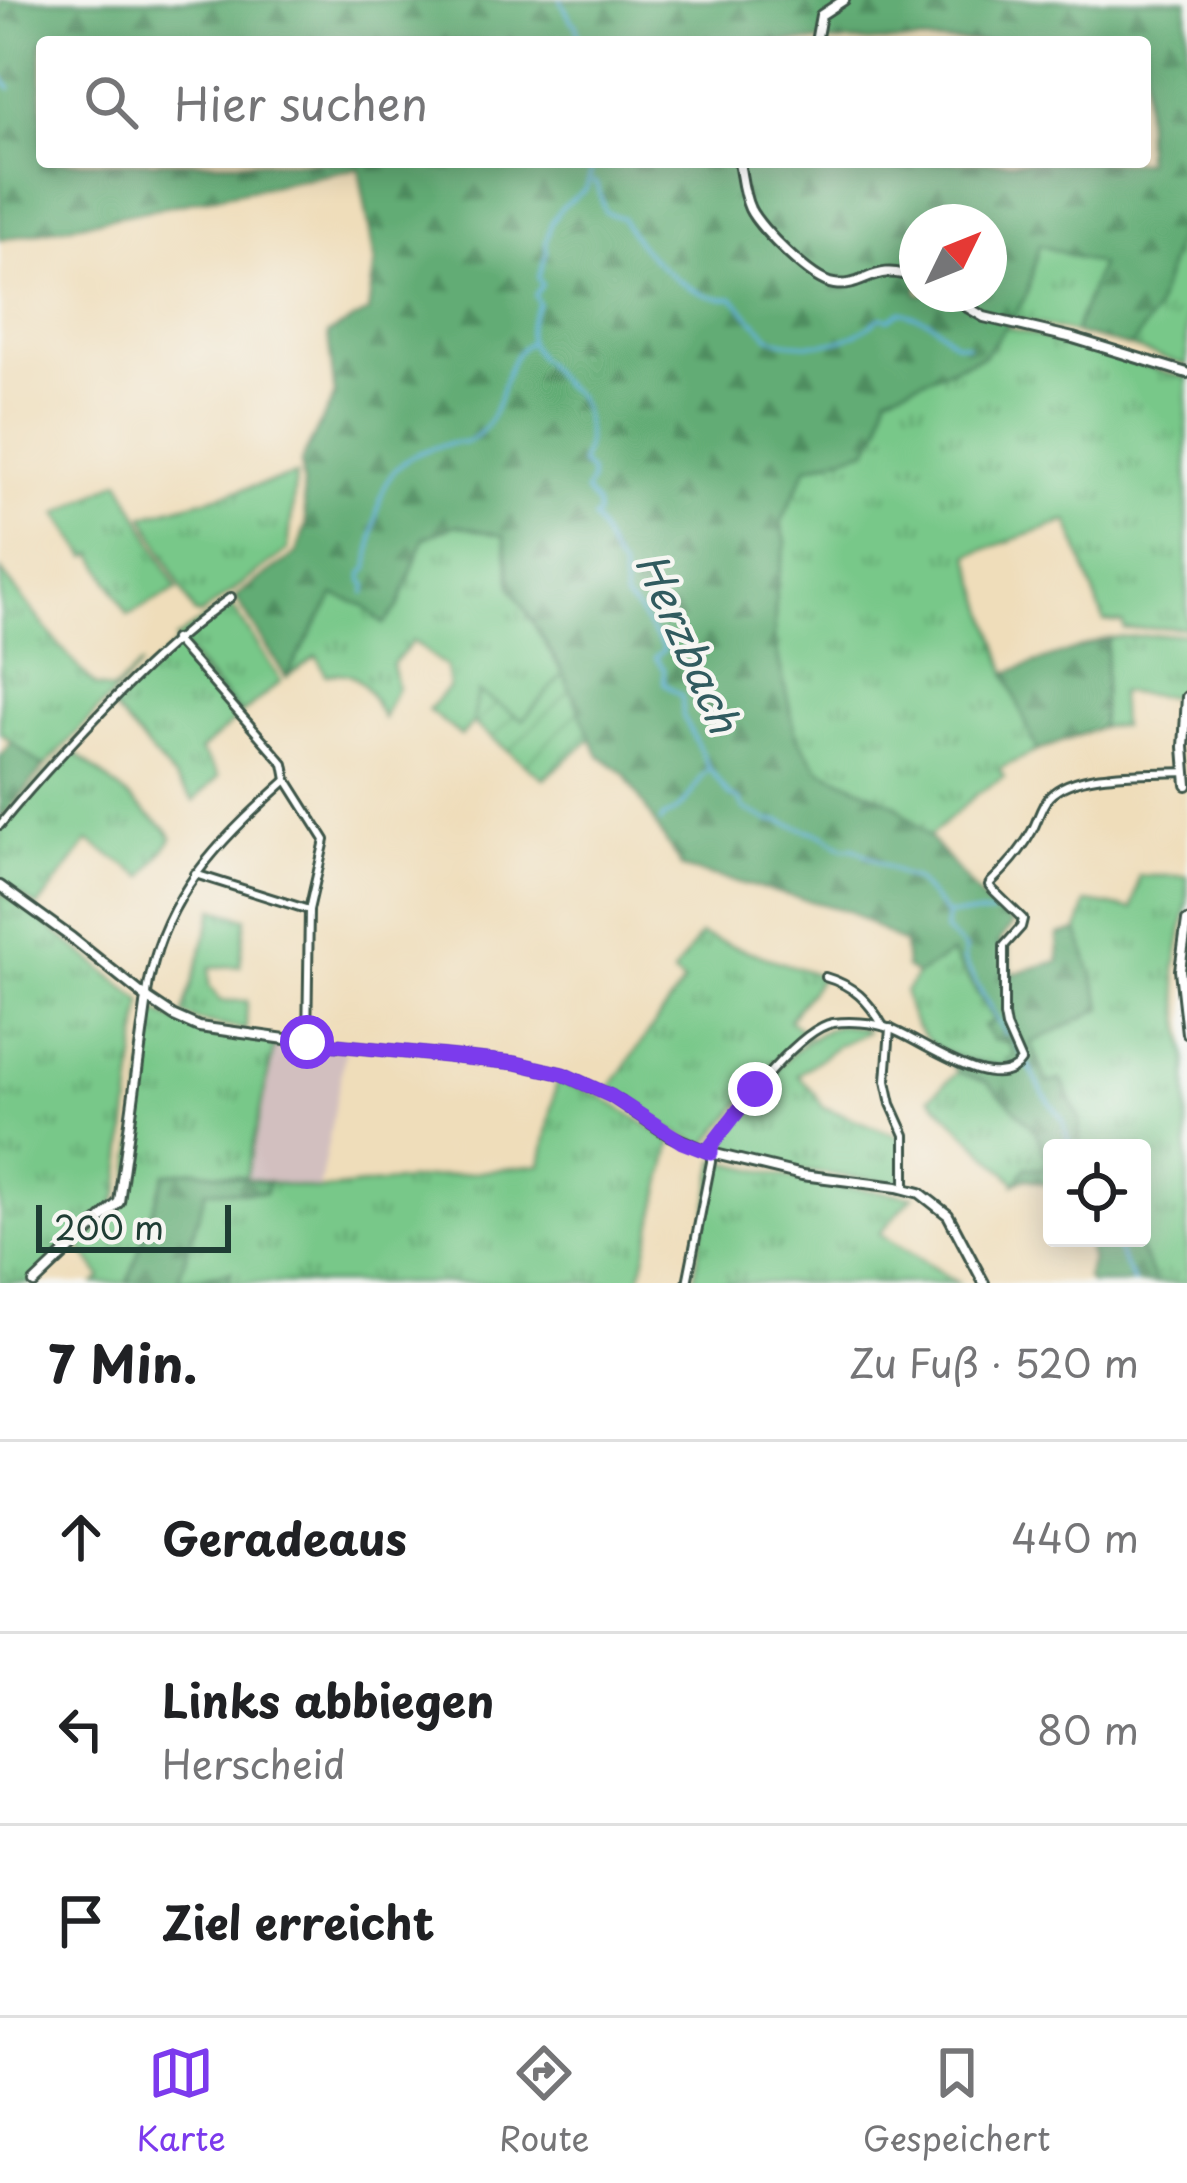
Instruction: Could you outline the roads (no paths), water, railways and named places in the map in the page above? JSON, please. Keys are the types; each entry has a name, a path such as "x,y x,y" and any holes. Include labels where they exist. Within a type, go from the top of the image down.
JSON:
{"street":[{"path":"817,36 821,15 844,0"},
{"path":"741,168 746,200 759,223 821,279 836,285 880,272 899,273"},
{"path":"976,312 1187,374"},
{"path":"0,825 131,679 174,639 231,597"},
{"path":"174,639 284,764 287,780 325,840 309,910 307,1042"},
{"path":"1187,697 1187,785"},
{"path":"687,1283 711,1146 785,1056 826,1024 849,1022 886,1027 965,1067 1012,1071 1021,1060 1004,1016 1004,946 1023,919 989,885 1031,834 1048,798 1101,776 1186,772"},
{"path":"34,1283 119,1202 147,987 179,898 216,846 287,780"},
{"path":"195,874 309,910"},
{"path":"0,886 147,998 200,1027 516,1063 563,1074 611,1096 682,1142 711,1153 802,1175 905,1188 926,1196 948,1215 984,1283"},
{"path":"1187,921 1180,970 1187,1033"},
{"path":"825,977 858,993 886,1027 887,1090 905,1135 905,1188"}],"waterway":[{"name":"Herzbach","path":"561,0 579,36"},
{"path":"0,74 11,88"},
{"name":"Herzbach","path":"592,168 586,189 561,208 551,223 538,278 542,285 535,295 539,304 528,335 537,356 580,402 587,434 581,464 590,471 585,491 596,505 593,519 622,569 625,600 664,650 655,657 664,669 664,683 682,697 683,716 709,768 744,809 823,835 915,879 947,915 945,931 965,949 964,961 1005,1034"},
{"path":"593,181 605,212 622,218 654,260 701,293 733,298 775,339 802,344 834,342 900,311 930,321 955,343 967,345"},
{"path":"365,593 363,573 368,569 379,503 394,471 408,459 467,442 482,431 513,359 528,343"},
{"path":"660,822 684,803 709,768"},
{"path":"947,915 992,914"},
{"name":"Herzbach","path":"1014,1038 1063,1120 1068,1139"},
{"name":"Herzbach","path":"1116,1247 1134,1283"}]}
